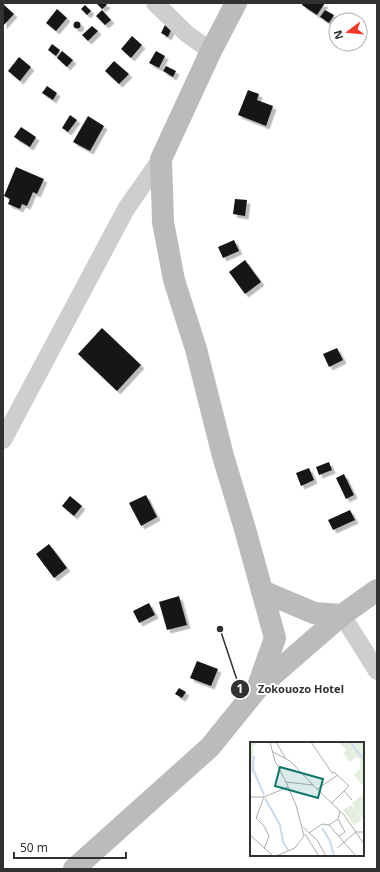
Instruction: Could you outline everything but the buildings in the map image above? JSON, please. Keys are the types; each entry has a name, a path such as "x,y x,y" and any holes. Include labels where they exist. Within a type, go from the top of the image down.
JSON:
{"main road":[{"path":"236,3 210,51 161,159 163,222 174,280 196,349 223,456 275,638 257,689"},
{"path":"74,869 210,747 257,689 342,614 377,590"},
{"path":"262,591 314,613 342,614"}],"street":[{"path":"155,3 187,34 210,51"},
{"path":"3,440 126,209 161,159"},
{"path":"342,614 377,671"}],"place":[{"name":"Zokouozo Hotel","path":"220,629"}]}
